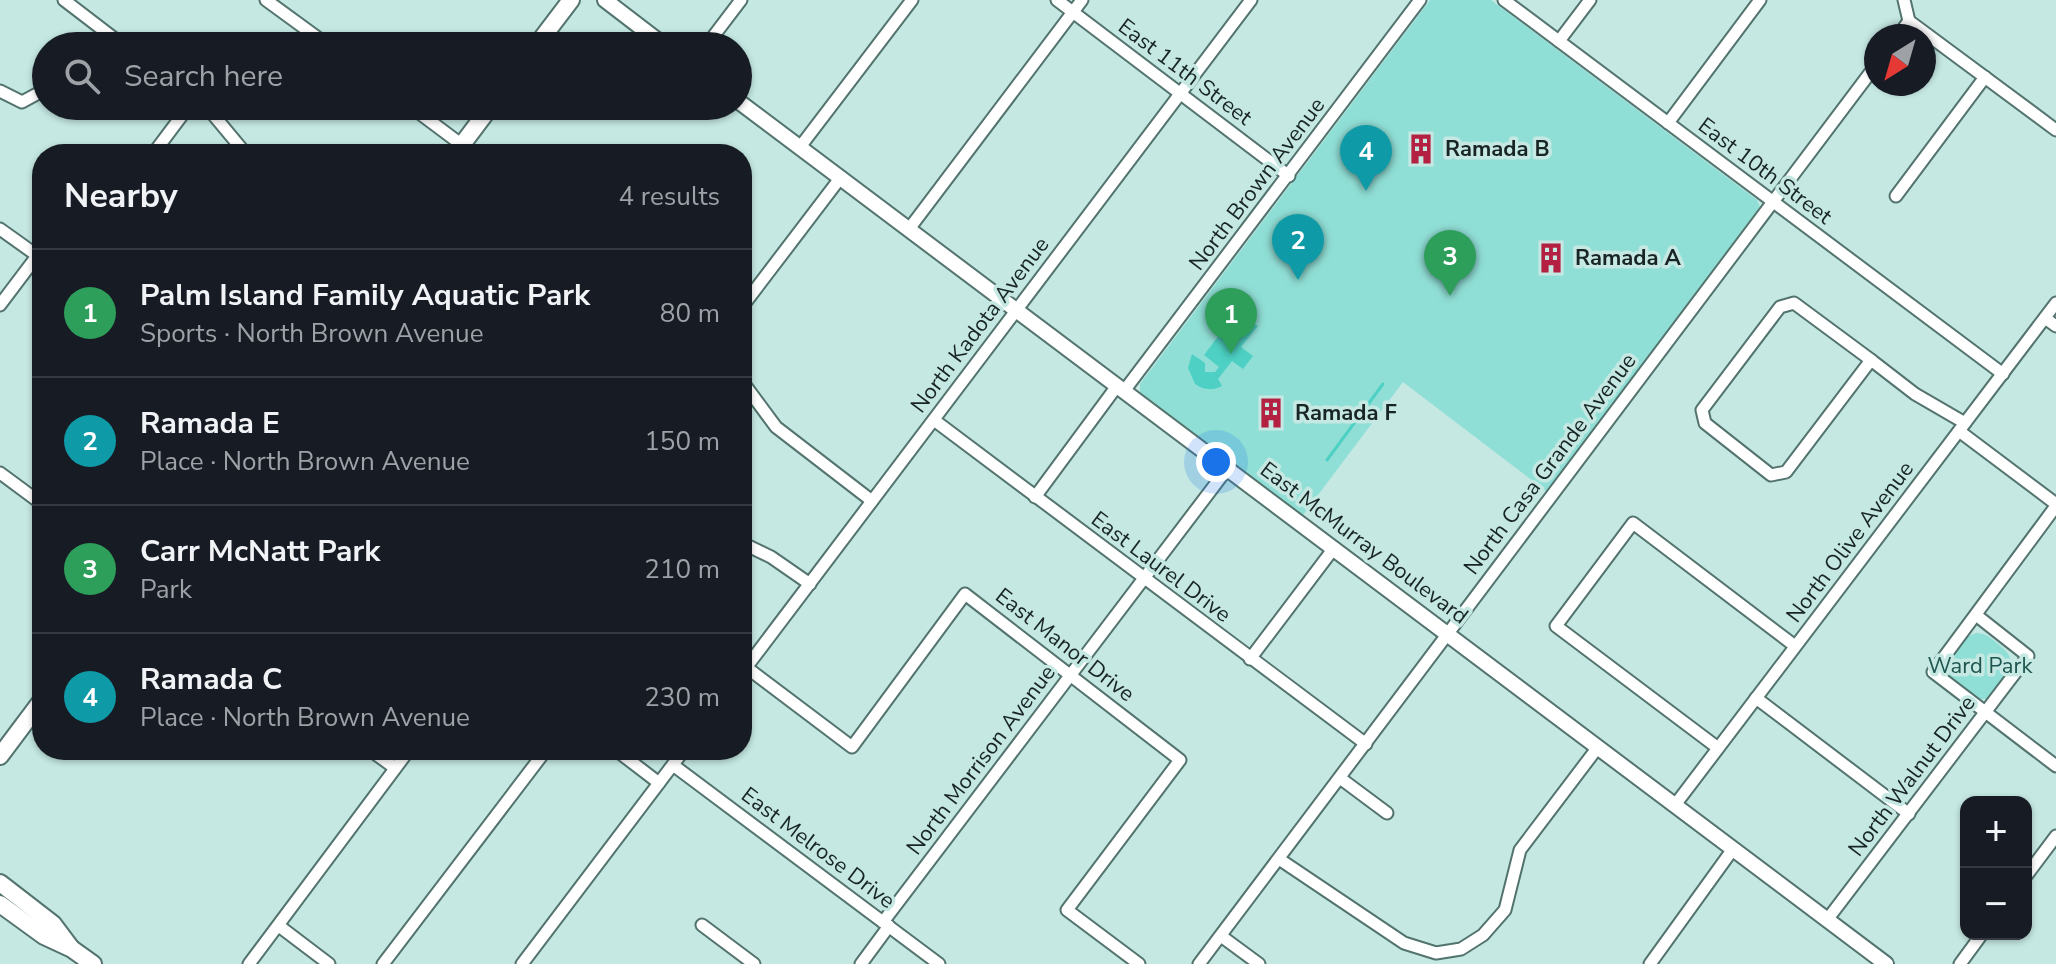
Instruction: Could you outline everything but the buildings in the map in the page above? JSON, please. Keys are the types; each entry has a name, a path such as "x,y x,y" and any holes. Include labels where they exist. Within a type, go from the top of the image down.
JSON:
{"main road":[{"path":"547,32 571,0"},
{"path":"462,144 480,120"},
{"path":"0,756 32,713"},
{"path":"0,883 53,924 72,949"},
{"path":"0,904 44,936 72,949 93,964"}],"street":[{"path":"64,0 102,32"},
{"path":"266,0 310,32"},
{"path":"605,0 647,32"},
{"path":"717,32 741,0"},
{"path":"800,147 912,0"},
{"name":"East 11th Street","path":"1057,0 1289,176"},
{"path":"909,229 1082,0"},
{"name":"North Kadota Avenue","path":"752,658 1251,0"},
{"name":"North Brown Avenue","path":"1035,497 1289,176 1420,0"},
{"name":"East 10th Street","path":"1504,0 2003,374"},
{"path":"1559,41 1590,0"},
{"path":"1668,123 1760,0"},
{"path":"1904,0 1909,21 2056,130"},
{"path":"1896,196 1985,77"},
{"name":"North Casa Grande Avenue","path":"1199,964 1864,81"},
{"path":"0,91 22,102 32,97"},
{"name":"East McMurray Boulevard","path":"752,111 1886,964"},
{"path":"160,144 178,120"},
{"path":"218,120 238,144"},
{"path":"425,120 450,144"},
{"path":"752,294 841,177"},
{"path":"0,229 32,252"},
{"path":"0,305 32,267"},
{"path":"1871,360 1786,472 1778,476 1771,475 1705,423 1702,410 1780,307 1794,303 1962,427 2056,505"},
{"name":"North Olive Avenue","path":"1675,805 2056,303"},
{"path":"2045,318 2056,326"},
{"path":"752,395 776,427 872,501"},
{"name":"East Laurel Drive","path":"934,420 1366,744"},
{"name":"North Morrison Avenue","path":"861,964 886,924 1227,469"},
{"path":"0,473 32,497"},
{"name":"North Walnut Drive","path":"1986,712 1933,672 2056,505"},
{"path":"1718,748 1556,626 1633,523 1795,646"},
{"path":"752,548 810,584"},
{"path":"1250,659 1334,548"},
{"name":"East Manor Drive","path":"752,674 852,747 965,594 1180,760 1067,910 1139,964"},
{"name":"North Walnut Drive","path":"1827,920 2028,656 1976,615"},
{"path":"1756,698 1909,814"},
{"path":"1986,712 2056,766"},
{"path":"1279,859 1404,943 1436,958 1461,949 1483,935 1505,910 1520,850 1598,747"},
{"path":"384,760 395,768"},
{"path":"249,964 401,760"},
{"path":"383,964 538,760"},
{"path":"629,760 659,783"},
{"path":"522,964 677,760"},
{"name":"East Melrose Drive","path":"673,765 939,964"},
{"path":"1340,778 1387,813"},
{"path":"2032,868 2056,836"},
{"path":"1650,964 1733,849"},
{"path":"702,925 754,964"},
{"path":"279,926 329,964"},
{"path":"1221,936 1259,964"},
{"path":"1960,964 1978,940"}],"green space":[{"path":"1430,0 1491,0 1757,200 1760,207 1546,491 1403,382 1303,515 1140,393 1140,384"},
{"name":"Ward Park","path":"1976,633 1992,639 2004,649 2011,664 1994,693 1984,699 1973,697 1963,690 1951,679 1949,672 1956,648"}],"shaded area":[{"path":"1243,319 1258,326 1241,347 1253,356 1243,369 1232,361 1218,379 1222,386 1208,389 1195,384 1188,368 1192,354 1205,363 1205,372 1215,372 1219,367 1204,355 1223,330 1239,341 1225,327"}],"waterway":[{"path":"1327,460 1383,384"}],"place":[{"name":"Ramada B","path":"1421,149"},
{"name":"Ramada C","path":"1366,191"},
{"name":"Ramada A","path":"1551,258"},
{"name":"Ramada E","path":"1298,280"},
{"name":"Carr McNatt Park","path":"1450,296"},
{"name":"Palm Island Family Aquatic Park","path":"1231,354"},
{"name":"Ramada F","path":"1271,413"}]}
